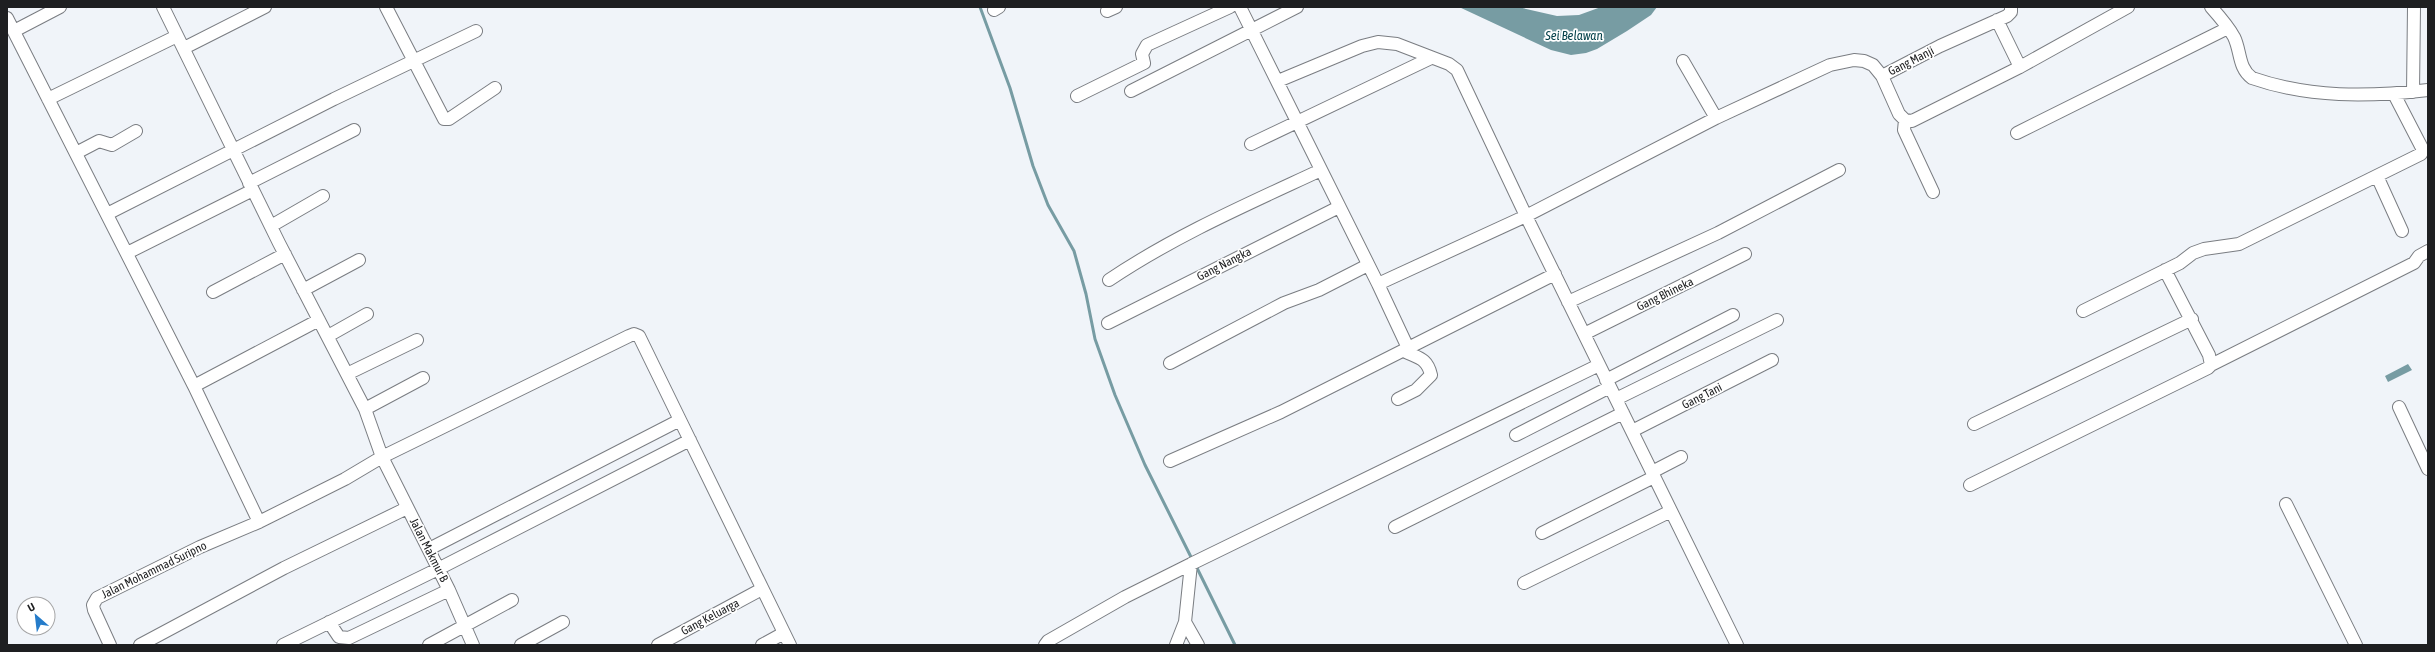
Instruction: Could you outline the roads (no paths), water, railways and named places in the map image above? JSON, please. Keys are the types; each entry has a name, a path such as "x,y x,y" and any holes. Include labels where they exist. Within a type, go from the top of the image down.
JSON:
{"street":[{"path":"14,31 60,7"},
{"name":"Jalan Makmur B","path":"163,7 270,226 365,409 382,457 449,590 473,645"},
{"path":"184,48 265,7"},
{"path":"386,7 444,119 449,119 495,88"},
{"path":"1077,96 1144,63 1142,54 1147,45 1230,7"},
{"path":"1240,7 1378,284 1406,350 1424,360 1431,375 1416,390 1398,399"},
{"path":"1131,91 1297,7"},
{"name":"Gang Manji","path":"1882,76 1940,46 2007,16 2011,12 2011,7"},
{"path":"1905,120 1919,118 2020,67 2128,7"},
{"path":"2211,7 2228,28 2238,48 2240,61 2246,73 2252,78 2303,90 2342,95 2394,94 2428,90"},
{"path":"2413,92 2414,7"},
{"path":"7,18 194,386 259,522"},
{"path":"1997,20 2020,67"},
{"path":"2017,133 2228,28"},
{"path":"107,214 233,150 476,31"},
{"path":"48,99 177,36"},
{"path":"1278,81 1362,46 1378,42 1397,44 1448,64 1457,70 1526,216 1737,645"},
{"path":"1251,144 1431,58"},
{"path":"1683,61 1716,118"},
{"path":"1378,284 1526,216 1716,118 1830,65 1845,61 1864,61 1873,65 1882,76 1899,114 1905,120"},
{"path":"2394,94 2425,156"},
{"path":"1905,120 1904,130 1933,192"},
{"path":"127,253 354,130"},
{"path":"76,153 99,141 112,145 136,131"},
{"path":"2083,311 2204,249 2239,244 2421,154 2425,156"},
{"path":"1109,280 1149,253 1198,228 1321,170"},
{"path":"1568,302 1718,233 1840,170"},
{"path":"2376,176 2402,231"},
{"path":"270,226 323,196"},
{"name":"Gang Nangka","path":"1108,322 1340,207"},
{"path":"1970,485 2208,368 2211,365 2414,263 2419,256 2428,251"},
{"path":"213,292 285,254"},
{"name":"Gang Bhineka","path":"1584,334 1745,254"},
{"path":"303,290 359,260"},
{"path":"1170,363 1284,303 1319,290 1368,265"},
{"path":"2165,270 2192,319 2209,355 2211,365"},
{"path":"1170,462 1281,412 1555,274"},
{"path":"328,336 367,314"},
{"path":"1516,435 1733,315"},
{"path":"1974,424 2192,319"},
{"path":"194,386 319,320"},
{"path":"1616,399 1777,320"},
{"name":"Jalan Mohammad Suripno","path":"110,645 94,610 93,604 98,598 200,547 259,522 344,479 382,457 634,334 639,336 648,352 680,420"},
{"path":"347,374 416,340"},
{"name":"Gang Tani","path":"1632,432 1772,360"},
{"path":"1046,645 1119,600 1599,365"},
{"path":"365,409 422,378"},
{"path":"2399,407 2428,469"},
{"path":"1395,527 1623,414"},
{"path":"429,549 680,420 790,645"},
{"path":"283,645 438,569 690,440"},
{"path":"1542,532 1653,474 1681,457"},
{"path":"2286,504 2356,645"},
{"path":"140,645 284,568 407,508"},
{"path":"1524,583 1671,511"},
{"path":"1176,645 1185,622 1196,562"},
{"name":"Gang Keluarga","path":"658,645 762,589"},
{"path":"329,622 339,637 349,638 449,590"},
{"path":"429,645 512,600"},
{"path":"522,645 563,622"},
{"path":"1185,622 1198,645"},
{"path":"762,645 784,633"}],"water":[{"name":"Sei Belawan","path":"1459,7 1518,7 1557,16 1579,15 1601,7 1657,7 1651,15 1597,49 1586,53 1571,55 1551,50"},
{"path":"2408,364 2412,370 2388,382 2385,376"}],"waterway":[{"path":"980,7 1010,88 1033,166 1048,205 1074,251 1086,294 1095,339 1115,395 1145,465 1192,559"},
{"path":"1195,564 1235,645"}]}
